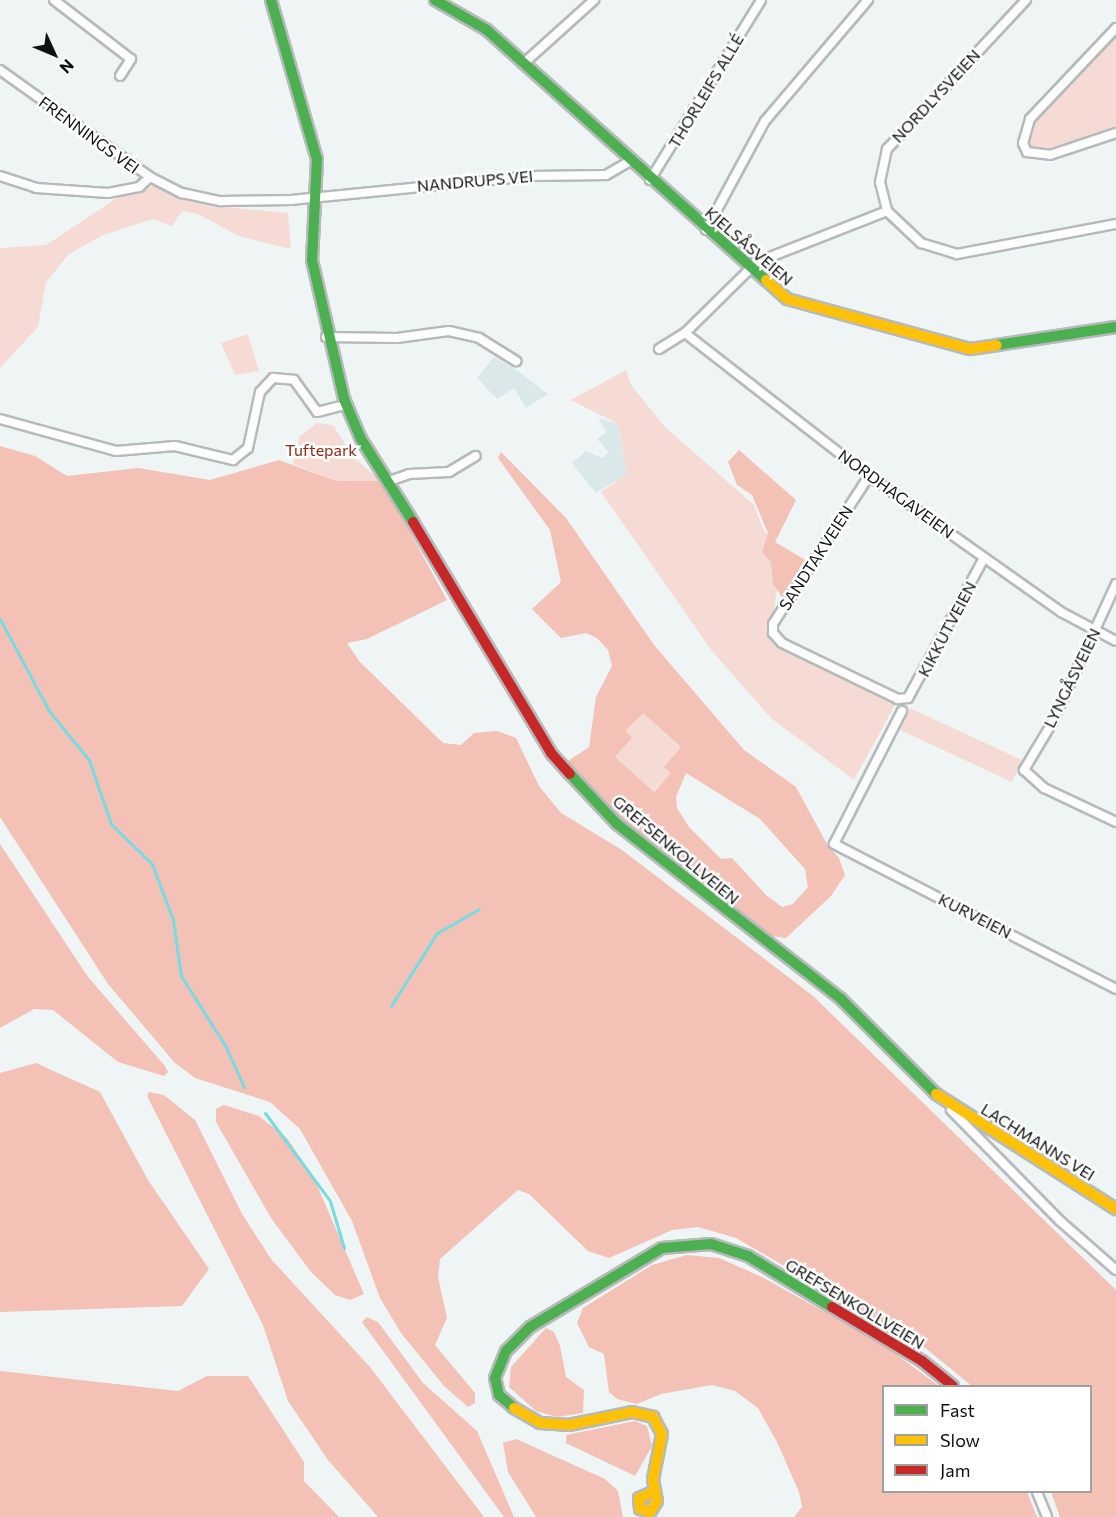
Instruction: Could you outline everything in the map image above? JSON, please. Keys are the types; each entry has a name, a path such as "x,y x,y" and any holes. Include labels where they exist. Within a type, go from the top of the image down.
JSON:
{"street":[{"path":"54,0 131,59 120,76"},
{"name":"GREFSENKOLLVEIEN","path":"272,0 317,159 312,260 326,337 346,405 542,739 570,776 628,833 841,999 944,1102"},
{"name":"KJELSÅSVEIEN","path":"440,0 487,30 748,269 796,303 960,348 994,347 1116,327"},
{"path":"523,64 594,0"},
{"name":"THORLEIFS ALLÉ","path":"650,180 761,0"},
{"path":"706,230 770,112 868,0"},
{"name":"NORDLYSVEIEN","path":"887,211 880,182 887,149 1026,0"},
{"path":"1116,28 1030,119 1023,134 1027,152 1050,155 1116,133"},
{"name":"FRENNINGS VEI","path":"0,70 150,177 182,193 221,201 316,197"},
{"name":"NANDRUPS VEI","path":"316,197 532,176 606,175 630,161"},
{"name":"FRENNINGS VEI","path":"0,176 36,188 108,193 139,187 150,177"},
{"path":"659,349 685,333 748,269 887,211 921,243 957,254 1116,224"},
{"path":"326,337 456,332 479,338 516,361"},
{"name":"NORDHAGAVEIEN","path":"685,333 869,477 1095,634 1116,641"},
{"path":"0,419 116,451 175,446 233,460 248,448 260,392 273,378 294,380 317,412 346,405"},
{"path":"389,481 409,474 449,472 476,456"},
{"name":"SANDTAKVEIEN","path":"869,477 775,620 773,633 782,643 898,699 908,698"},
{"name":"KIKKUTVEIEN","path":"908,698 984,558"},
{"name":"LYNGÅSVEIEN","path":"1116,584 1095,634 1024,770 1044,788 1116,822"},
{"name":"KURVEIEN","path":"902,711 834,844 1116,989"},
{"name":"LACHMANNS VEI","path":"944,1102 972,1124 1116,1209"},
{"path":"972,1124 1116,1270"},
{"name":"GREFSENKOLLVEIEN","path":"653,1492 644,1493 638,1504 645,1512 655,1508 653,1492 662,1434 653,1417 632,1412 569,1425 540,1423 508,1405 499,1395 495,1378 506,1351 530,1327 662,1248 711,1244 748,1256 922,1361 952,1385"},
{"path":"1038,1493 1047,1517"}],"shaded area":[{"path":"494,357 517,370 548,394 526,408 514,388 497,399 477,378"},
{"path":"598,418 618,424 627,474 596,493 572,463 586,451 602,458 609,452 597,439 607,432"},
{"path":"0,446 35,456 67,476 138,468 210,480 279,460 336,481 382,481 447,600 367,639 347,643 359,661 443,743 461,745 474,733 497,731 516,738 539,786 561,813 622,850 813,996 1116,1290 1116,1517 1060,1517 1051,1493 1092,1493 1092,1385 971,1385 924,1347 736,1238 698,1227 672,1230 609,1258 588,1251 529,1194 518,1190 440,1259 438,1277 447,1318 435,1345 475,1393 475,1403 468,1407 444,1386 401,1333 380,1298 352,1221 300,1129 270,1102 195,1078 175,1063 108,984 0,817"},
{"path":"739,450 796,500 775,542 807,561 782,597 773,584 771,562 762,552 768,533 752,495 737,485 728,462"},
{"path":"501,452 566,518 654,645 744,750 796,787 828,846 839,858 845,875 831,896 786,938 772,936 620,818 562,765 589,747 596,697 612,666 608,650 597,638 586,633 561,638 532,609 561,582 550,530 498,458","holes":["643,713 681,747 664,767 671,773 654,792 615,757 632,738 626,731","686,773 760,819 805,869 808,887 793,904 782,907 766,895 732,858 721,859 689,827 677,808 676,797"]},
{"path":"0,844 88,977 165,1066 168,1072 164,1076 118,1062 53,1010 34,1009 0,1028"},
{"path":"36,1063 100,1092 148,1180 209,1269 182,1306 0,1312 0,1073"},
{"path":"149,1092 164,1095 195,1120 242,1214 271,1259 370,1367 484,1517 378,1517 328,1460 288,1401 263,1325 147,1096"},
{"path":"224,1105 259,1116 287,1138 313,1176 364,1294 350,1300 335,1295 311,1272 271,1218 216,1122 216,1109"},
{"path":"687,1255 719,1258 762,1277 882,1344 938,1385 882,1385 882,1493 1027,1493 1037,1517 794,1517 802,1507 799,1492 777,1442 758,1408 735,1391 712,1385 661,1394 637,1404 617,1399 609,1392 604,1354 589,1347 577,1323 583,1308 652,1265"},
{"path":"367,1317 378,1322 423,1383 477,1431 514,1517 504,1517 362,1322"},
{"path":"546,1328 554,1332 560,1346 566,1377 584,1390 583,1413 557,1417 536,1411 509,1387 511,1367"},
{"path":"0,1371 178,1391 207,1376 248,1376 304,1462 304,1481 339,1517 0,1517"},
{"path":"635,1421 647,1426 652,1446 635,1476 566,1443 566,1435"},
{"path":"516,1439 605,1479 618,1491 623,1517 536,1517 508,1472 503,1443"}],"green space":[{"path":"1116,36 1116,130 1052,152 1032,148 1027,140 1034,119 1108,38"},
{"path":"153,186 226,207 288,213 291,249 239,236 198,214 182,211 172,226 153,219 103,235 69,254 46,282 38,327 0,368 0,248 46,245 117,198"},
{"path":"248,334 259,371 235,375 221,343"},
{"path":"626,370 631,385 664,426 754,505 763,529 782,552 770,638 896,703 854,780 772,719 712,651 601,492 627,474 618,424 571,400"},
{"name":"Tuftepark","path":"317,423 333,425 354,458 382,481 336,481 293,464 300,436"},
{"path":"910,708 1022,760 1012,782 900,730"},
{"path":"643,712 681,748 671,773 653,792 615,757 632,738 626,732"}],"waterway":[{"path":"0,619 49,711 89,760 111,824 152,864 173,920 181,976 226,1047 244,1087"},
{"path":"391,1006 437,933 479,909"},
{"path":"265,1113 330,1201 344,1248"}],"traffic: fast":[{"path":"271,0 317,159 312,260 344,399 361,439 413,522"},
{"path":"435,0 487,30 766,280"},
{"path":"997,345 1116,327"},
{"path":"570,774 617,824 841,999 936,1094"},
{"path":"514,1408 499,1395 495,1378 506,1351 530,1327 662,1248 711,1244 748,1256 832,1307"}],"traffic: slow":[{"path":"766,280 787,299 970,349 997,345"},
{"path":"936,1094 1116,1209"},
{"path":"514,1408 540,1423 569,1425 632,1412 653,1417 662,1434 653,1479 657,1501 650,1512 640,1509 639,1498 653,1492"}],"traffic: jam":[{"path":"413,522 551,753 570,774"},
{"path":"832,1307 922,1361 952,1385"}]}
